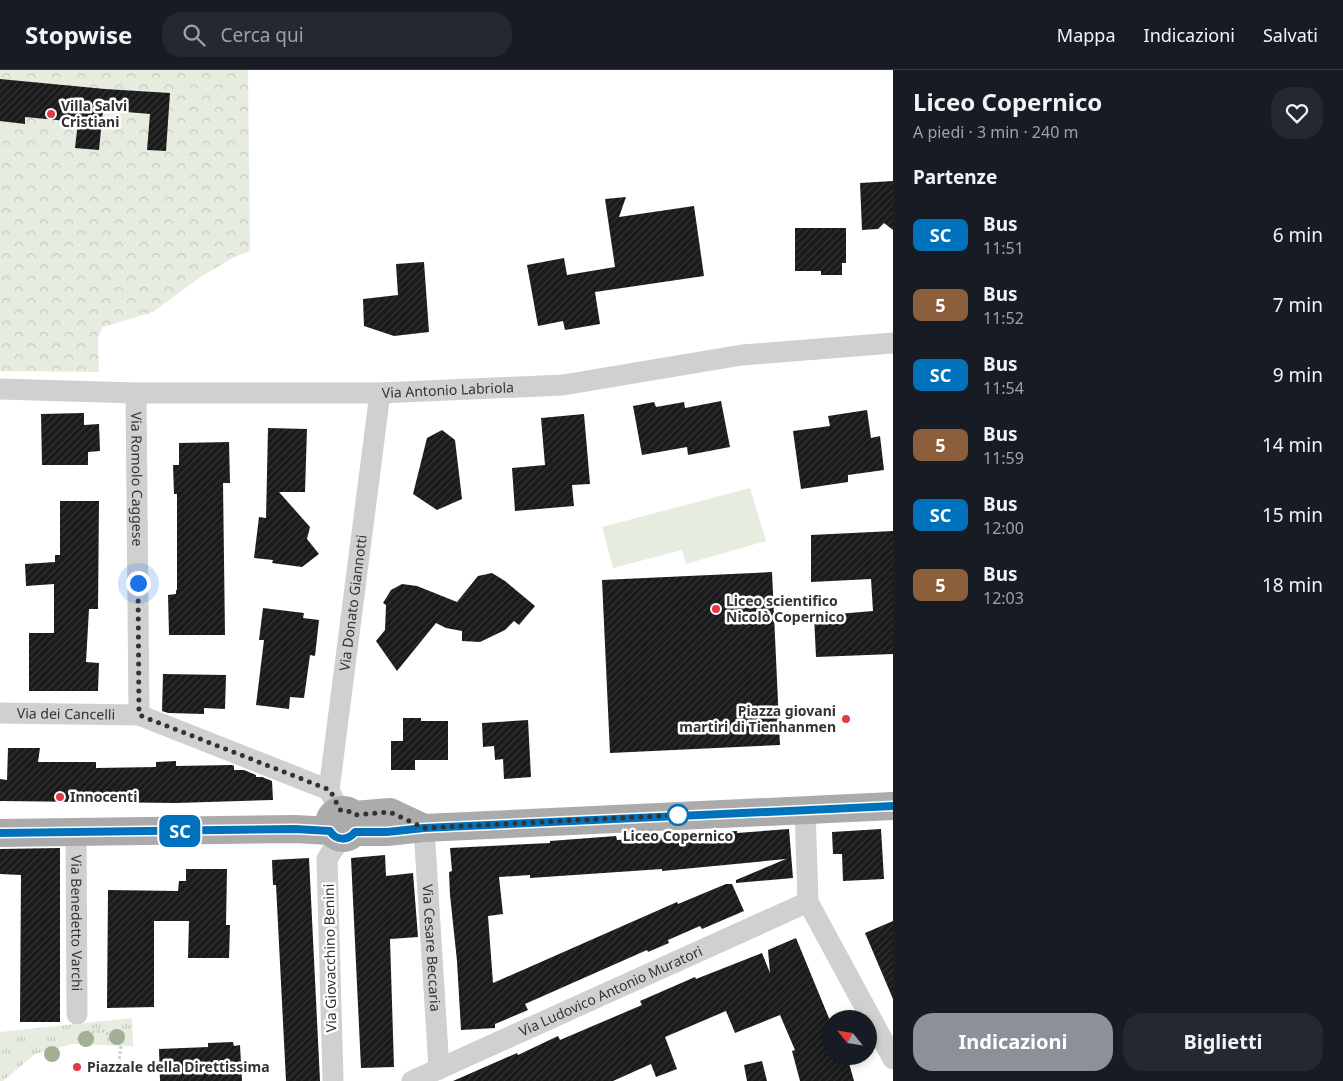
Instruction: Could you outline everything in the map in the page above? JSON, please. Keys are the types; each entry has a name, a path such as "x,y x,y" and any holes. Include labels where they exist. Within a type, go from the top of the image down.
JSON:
{"main road":[{"path":"0,832 295,829 339,820 387,832 424,828 893,806"}],"street":[{"name":"Via Antonio Labriola","path":"0,389 136,393 380,393 563,385 742,355 893,342"},
{"name":"Via Romolo Caggese","path":"136,393 139,715"},
{"name":"Via Donato Giannotti","path":"339,820 380,393"},
{"name":"Via dei Cancelli","path":"0,713 139,715 339,820"},
{"path":"805,809 808,902 893,1059"},
{"name":"Via Giovacchino Benini","path":"332,1081 327,859 339,820"},
{"name":"Via Cesare Beccaria","path":"424,828 439,1069"},
{"name":"Via Benedetto Varchi","path":"76,832 77,1014"},
{"name":"Via Ludovico Antonio Muratori","path":"412,1081 808,902"}],"path":[{"path":"77,1014 75,1031 104,1031 121,1046 118,1068"}],"green space":[{"path":"0,70 248,70 250,251 234,257 199,278 153,312 103,327 98,337 99,372 0,371"},
{"path":"750,488 766,541 686,564 682,550 613,568 602,527"},
{"path":"132,1018 133,1046 72,1044 35,1054 3,1081 0,1081 0,1032"}],"building":[{"name":"Villa Salvi Cristiani","path":"0,79 170,93 166,151 147,150 150,114 103,110 99,150 75,148 78,122 25,117 25,124 0,121"},
{"path":"893,181 893,230 884,223 878,229 862,230 860,183"},
{"path":"626,197 619,217 694,206 704,276 595,292 600,324 565,330 563,321 538,326 527,265 564,258 567,275 615,267 605,199"},
{"path":"795,228 846,228 846,263 842,263 842,275 821,275 821,271 795,271"},
{"path":"424,262 429,332 394,336 364,326 363,299 398,295 396,264"},
{"path":"721,401 730,447 688,455 687,447 642,455 633,406 654,402 656,407 684,402 685,408"},
{"path":"867,410 871,438 880,436 884,470 848,475 848,482 801,489 793,431 830,426 828,416"},
{"path":"84,413 84,425 99,424 100,451 88,452 88,465 42,465 41,414"},
{"path":"584,414 590,484 572,485 574,506 515,511 512,468 545,465 541,418"},
{"path":"268,428 307,429 305,492 279,492 310,527 307,539 319,554 302,567 272,563 273,560 254,558 259,517 266,518"},
{"path":"442,430 455,440 462,499 437,510 413,494 427,438"},
{"path":"229,442 230,483 223,483 225,635 169,635 168,595 176,594 177,590 177,494 174,494 173,465 179,465 179,443"},
{"path":"60,501 99,501 98,609 89,609 86,662 99,663 98,691 29,691 29,633 54,633 54,584 26,586 25,564 55,562 55,555 60,555"},
{"path":"893,531 893,654 816,657 814,616 873,611 871,579 811,582 811,535"},
{"name":"Liceo scientifico Nicolò Copernico","path":"772,572 780,745 610,753 602,580"},
{"path":"492,573 505,581 535,606 519,625 514,621 505,630 480,642 462,641 462,631 446,628 436,623 397,671 376,641 385,630 386,605 383,603 391,590 402,584 417,586 457,602 478,576"},
{"path":"263,608 304,613 303,618 319,620 315,656 310,655 304,698 290,697 289,709 256,705 264,640 259,640"},
{"path":"163,674 226,675 225,709 204,708 204,714 168,713 162,711"},
{"path":"403,718 421,718 421,721 448,721 448,760 415,760 415,770 391,770 391,741 403,741"},
{"path":"528,720 531,777 504,779 503,759 495,760 494,746 483,747 482,723"},
{"path":"8,748 40,748 38,762 96,762 96,768 156,767 156,762 176,761 176,766 232,765 234,770 244,770 256,775 256,777 272,781 273,800 176,803 0,801 0,779 7,780"},
{"path":"789,829 793,878 736,883 736,880 786,859 662,871 662,869 530,878 530,875 499,877 503,914 488,916 493,983 677,902 678,904 726,884 732,884 744,911 702,929 700,926 668,940 669,943 648,952 647,950 525,1004 528,1010 495,1024 495,1028 461,1030 457,961 450,895 449,872 452,871 450,848 550,843 550,841 616,836 617,840 693,835 693,833 737,831 737,833"},
{"path":"881,829 884,879 843,881 842,854 833,854 832,832"},
{"path":"60,848 60,1022 20,1022 21,875 0,874 0,849"},
{"path":"385,855 386,876 413,873 418,937 390,939 394,1067 361,1068 351,858"},
{"path":"309,858 320,1081 286,1081 276,885 273,885 272,860"},
{"path":"186,869 227,869 226,925 230,925 229,958 188,958 189,921 154,921 154,1007 107,1008 108,890 178,891 179,881 186,881"},
{"path":"893,921 893,999 865,933"},
{"path":"796,938 826,1010 822,1010 822,1065 850,1065 854,1081 800,1081 792,1051 795,1050 780,1015 735,1033 726,1011 665,1037 677,1069 656,1077 651,1064 613,1081 453,1081 517,1053 518,1055 558,1036 560,1040 642,1005 640,1001 695,977 696,979 762,953 770,973 768,950"},
{"path":"233,1042 234,1046 240,1045 242,1081 160,1081 159,1049 208,1047 208,1043"},
{"path":"762,1061 767,1081 747,1081 744,1065"}],"bus line":[{"name":"SC","path":"0,833 295,829 330,831 336,837 344,839 349,838 355,832 387,832 424,828 893,806"}],"place":[{"name":"Villa Salvi Cristiani","path":"51,114"},
{"name":"Liceo scientifico Nicolò Copernico","path":"716,609"},
{"name":"Piazza giovani martiri di Tienhanmen","path":"846,719"},
{"name":"Innocenti","path":"60,797"},
{"name":"Liceo Copernico","path":"678,815"},
{"name":"Piazzale della Direttissima","path":"77,1067"}],"route":[{"path":"138,583 139,715 330,790 340,810 347,810 354,815 390,812 424,828 678,815"}]}
